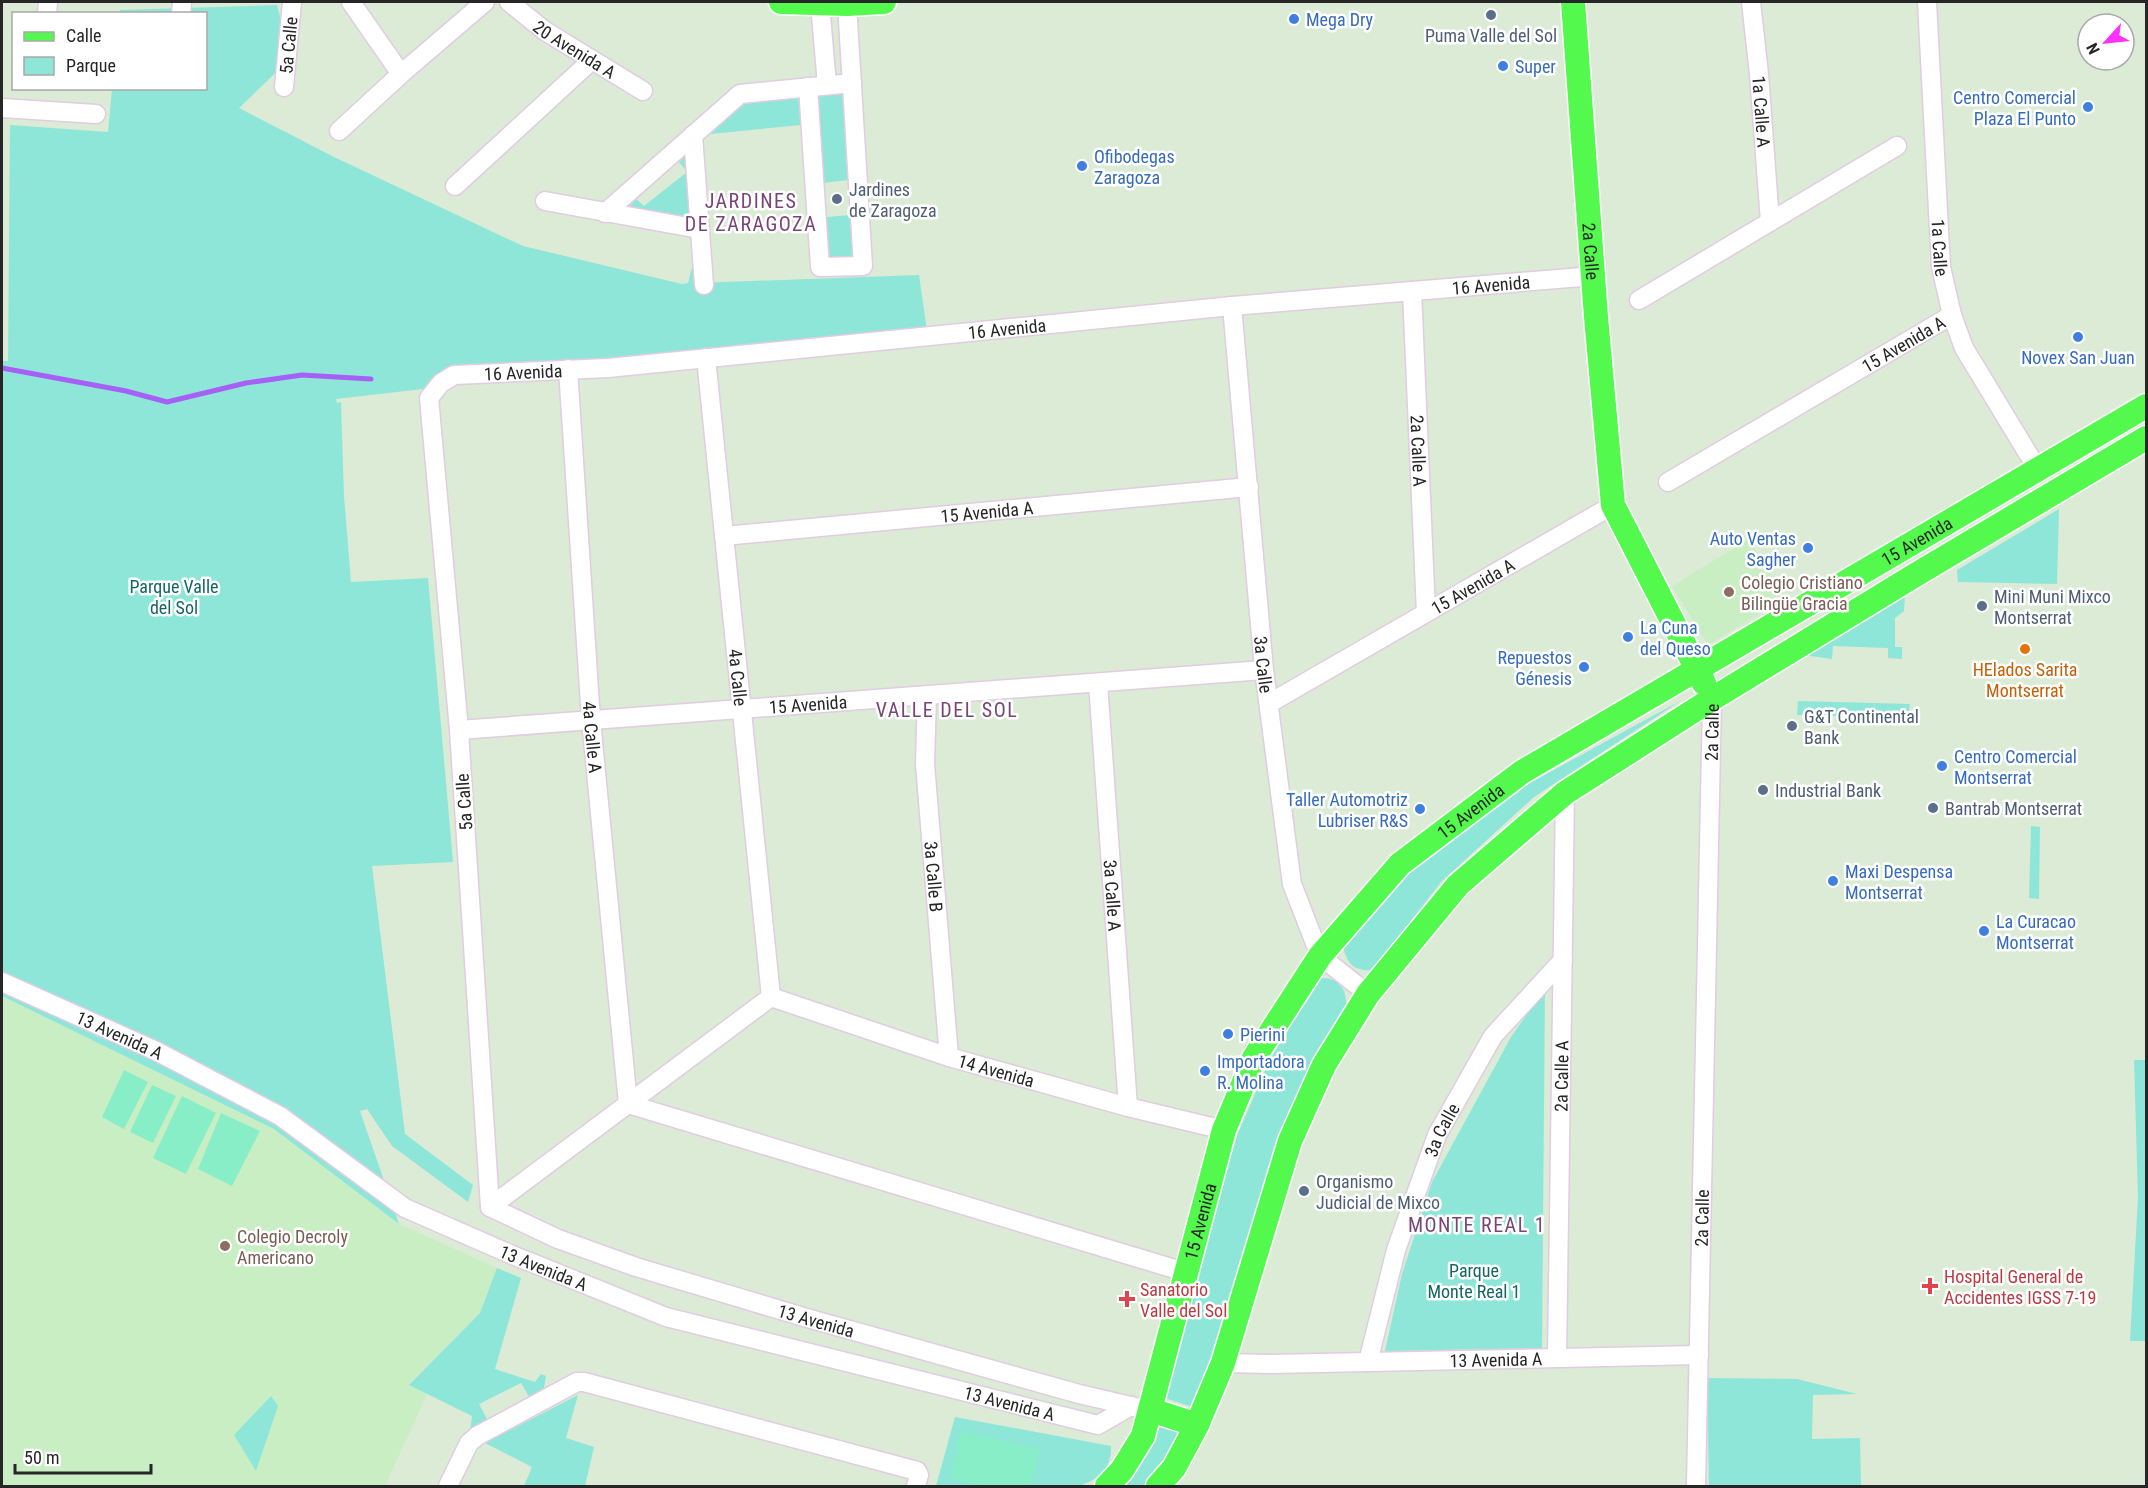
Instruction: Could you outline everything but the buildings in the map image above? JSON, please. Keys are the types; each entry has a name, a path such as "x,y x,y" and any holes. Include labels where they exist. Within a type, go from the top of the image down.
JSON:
{"main road":[{"path":"781,2 820,4 884,2"},
{"name":"2a Calle","path":"1573,2 1613,505 1712,699"},
{"name":"15 Avenida","path":"1107,1486 1122,1470 1143,1436 1141,1408 1185,1272 1224,1130 1254,1058 1320,956 1400,864 1522,772 2146,406"},
{"name":"15 Avenida","path":"1158,1486 1173,1468 1197,1425 1223,1363 1290,1141 1324,1065 1368,994 1458,885 1565,793 1712,699 2146,438"},
{"path":"1653,697 1672,680 1681,668 1683,656 1679,635"},
{"path":"1141,1408 1197,1425"}],"street":[{"name":"5a Calle","path":"284,87 292,2"},
{"path":"351,2 401,74"},
{"path":"339,131 485,2"},
{"name":"20 Avenida A","path":"509,2 545,31 643,91"},
{"name":"1a Calle A","path":"1751,2 1770,222"},
{"name":"1a Calle","path":"1927,2 1941,267 1952,315 1964,348 2038,470"},
{"path":"820,4 827,85"},
{"path":"808,87 820,267 863,266 847,4"},
{"path":"455,186 592,60"},
{"path":"604,213 740,94 852,83"},
{"path":"2,108 96,114"},
{"path":"693,135 704,285"},
{"path":"1640,300 1897,146"},
{"path":"545,201 699,228"},
{"name":"16 Avenida","path":"429,398 441,383 454,375 706,358 1232,306 1594,276"},
{"name":"2a Calle A","path":"1412,291 1426,613"},
{"name":"3a Calle","path":"1232,306 1264,670 1292,884 1320,956"},
{"name":"15 Avenida A","path":"1668,482 1952,315"},
{"name":"4a Calle","path":"706,358 771,997"},
{"name":"4a Calle A","path":"567,369 591,720 628,1104"},
{"name":"5a Calle","path":"429,398 459,730 490,1207"},
{"name":"15 Avenida A","path":"724,536 1249,487"},
{"name":"15 Avenida A","path":"1270,703 1613,505"},
{"name":"15 Avenida","path":"459,730 1264,670"},
{"name":"3a Calle A","path":"1098,683 1128,1107"},
{"name":"3a Calle B","path":"927,695 925,764 949,1057"},
{"name":"2a Calle","path":"1696,1486 1712,699"},
{"name":"2a Calle A","path":"1557,1358 1565,793"},
{"path":"1320,956 1368,994"},
{"name":"3a Calle","path":"1368,1362 1396,1250 1437,1136 1493,1036 1563,960"},
{"name":"13 Avenida A","path":"2,982 156,1051 280,1116 405,1208 510,1254 666,1317 1098,1425 1141,1408"},
{"path":"490,1207 771,997"},
{"name":"14 Avenida","path":"771,997 949,1057 1128,1107 1224,1130"},
{"path":"628,1104 1185,1272"},
{"name":"13 Avenida","path":"490,1207 558,1239 636,1267 807,1318 1079,1394 1141,1408"},
{"name":"13 Avenida A","path":"1223,1363 1699,1355"},
{"path":"448,1486 469,1443 477,1436 577,1382 584,1382 917,1472 919,1475 916,1486"}],"shaded area":[{"name":"Colegio Cristiano Bilingüe Gracia","path":"1749,539 1785,598 1708,645 1672,586"},
{"name":"Colegio Decroly Americano","path":"2,996 274,1129 399,1224 497,1268 480,1313 409,1384 427,1394 385,1486 2,1486"},
{"path":"124,1070 148,1082 124,1129 102,1117"},
{"path":"152,1085 176,1096 153,1143 130,1132"},
{"path":"182,1096 216,1113 186,1174 153,1158"},
{"path":"221,1113 260,1131 232,1186 198,1169"},
{"path":"960,1431 1040,1449 1031,1486 984,1486 950,1479"}],"green space":[{"name":"Parque Valle del Sol","path":"277,5 291,58 239,108 334,157 523,246 682,284 688,283 696,252 698,283 919,275 927,331 336,399 337,403 341,402 344,496 351,582 428,578 453,862 372,866 405,1134 473,1185 468,1202 392,1146 367,1109 360,1111 399,1224 274,1129 2,996 2,361 8,361 10,125 108,132 112,90 207,90 207,12 120,12 120,10"},
{"path":"842,93 848,180 823,183 817,94"},
{"path":"798,96 801,125 710,134 748,101"},
{"path":"690,152 690,219 628,208 636,199 644,206 687,172 679,162"},
{"path":"850,215 853,260 830,260 827,217"},
{"path":"2059,509 2057,584 1958,582 1957,570"},
{"path":"1905,594 1904,611 1895,618 1895,647 1902,647 1902,659 1888,658 1888,648 1833,646 1832,659 1804,655"},
{"path":"1682,700 1534,797 1441,882 1373,970 1356,968 1352,965 1346,957 1343,945 1413,867 1526,785"},
{"path":"1798,701 1910,704 1908,717 1797,715"},
{"path":"2031,826 2040,827 2039,899 2029,898"},
{"path":"1322,978 1334,980 1342,987 1346,1009 1195,1408 1165,1398 1194,1277 1238,1133 1268,1064 1315,980"},
{"name":"Parque Monte Real 1","path":"1545,988 1542,1348 1385,1351 1402,1274 1432,1182 1511,1037"},
{"path":"2134,1060 2146,1060 2146,1341 2130,1341 2138,1197"},
{"path":"497,1268 521,1278 495,1369 535,1382 541,1374 546,1376 543,1394 531,1400 521,1383 479,1404 488,1421 470,1431 472,1416 409,1385 480,1313"},
{"path":"1707,1378 1797,1379 1857,1394 1813,1395 1812,1439 1860,1438 1861,1485 1709,1486"},
{"path":"578,1395 566,1438 594,1447 585,1486 524,1486 532,1467 485,1443"},
{"path":"271,1396 278,1406 256,1471 234,1435"},
{"path":"955,1417 1111,1446 1109,1461 1103,1472 1093,1480 1079,1486 936,1486"},
{"path":"1161,1424 1182,1430 1170,1459 1146,1486 1125,1486 1152,1447"}],"waterway":[{"path":"2,368 126,391 167,402 246,383 302,375 371,379"}],"place":[{"name":"Puma Valle del Sol","path":"1491,15"},
{"name":"Mega Dry","path":"1294,19"},
{"name":"Super","path":"1503,66"},
{"name":"Centro Comercial Plaza El Punto","path":"2088,107"},
{"name":"Ofibodegas Zaragoza","path":"1082,166"},
{"name":"Jardines de Zaragoza","path":"837,199"},
{"name":"Novex San Juan","path":"2078,337"},
{"name":"Auto Ventas Sagher","path":"1808,548"},
{"name":"Colegio Cristiano Bilingüe Gracia","path":"1729,592"},
{"name":"Mini Muni Mixco Montserrat","path":"1982,606"},
{"name":"La Cuna del Queso","path":"1628,637"},
{"name":"HElados Sarita Montserrat","path":"2025,649"},
{"name":"Repuestos Génesis","path":"1584,667"},
{"name":"G&T Continental Bank","path":"1792,726"},
{"name":"Centro Comercial Montserrat","path":"1942,766"},
{"name":"Industrial Bank","path":"1763,790"},
{"name":"Bantrab Montserrat","path":"1933,808"},
{"name":"Taller Automotriz Lubriser R&S","path":"1420,809"},
{"name":"Maxi Despensa Montserrat","path":"1833,881"},
{"name":"La Curacao Montserrat","path":"1984,931"},
{"name":"Pierini","path":"1228,1034"},
{"name":"Importadora R. Molina","path":"1205,1071"},
{"name":"Organismo Judicial de Mixco","path":"1304,1191"},
{"name":"Colegio Decroly Americano","path":"225,1246"},
{"name":"Hospital General de Accidentes IGSS 7-19","path":"1930,1286"},
{"name":"Sanatorio Valle del Sol","path":"1127,1299"}],"district":[{"name":"JARDINES DE ZARAGOZA","path":"751,212"},
{"name":"VALLE DEL SOL","path":"947,710"},
{"name":"MONTE REAL 1","path":"1477,1225"}]}
